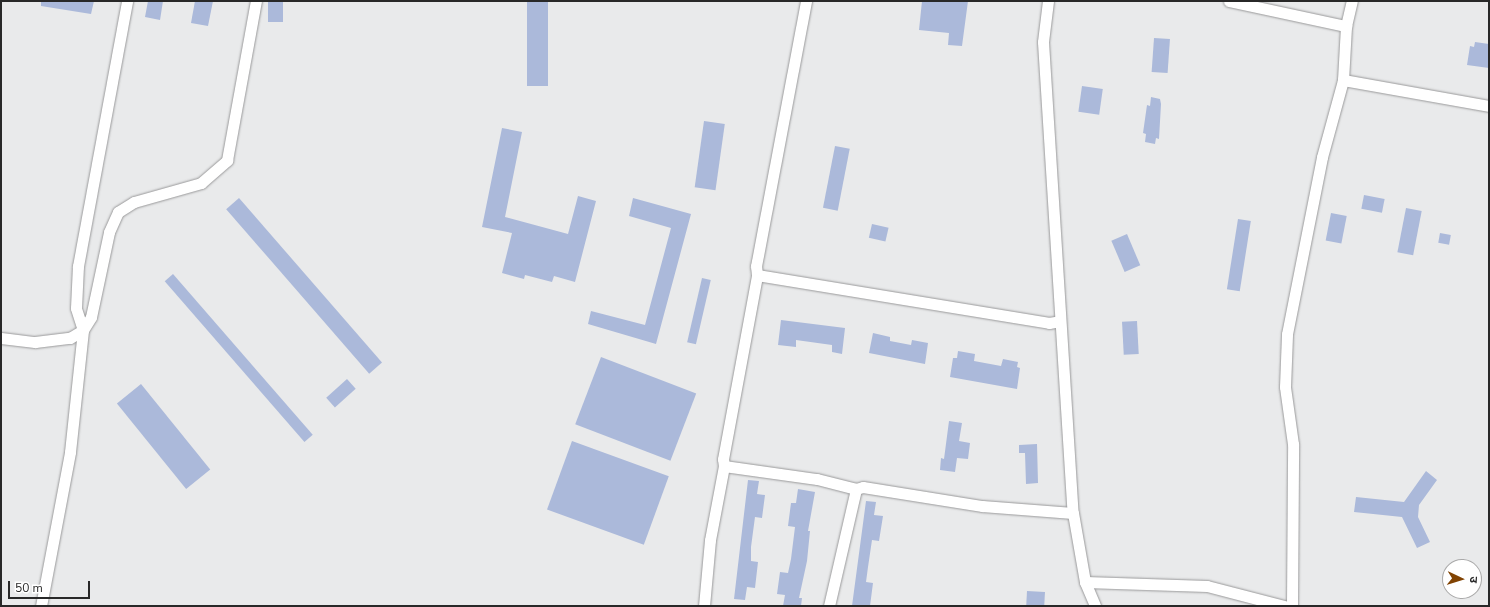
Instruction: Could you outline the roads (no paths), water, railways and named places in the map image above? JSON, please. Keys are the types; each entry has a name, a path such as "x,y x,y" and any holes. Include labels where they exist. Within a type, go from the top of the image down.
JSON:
{"street":[{"path":"41,606 70,452 83,330 76,308 78,266 127,1"},
{"path":"1,338 35,342 70,338 83,330 91,317 109,232 118,212 134,202 201,183 227,160 256,1"},
{"path":"704,606 710,540 724,466 723,459 757,275 756,266 806,1"},
{"path":"1048,1 1043,42 1072,513 1085,582 1095,606"},
{"path":"1229,1 1346,26"},
{"path":"1292,606 1293,444 1285,387 1287,334 1322,158 1343,80 1346,26 1352,1"},
{"path":"1343,80 1489,106"},
{"path":"757,275 1049,323 1060,321"},
{"path":"724,466 817,479 856,489 863,487 982,506 1072,513"},
{"path":"829,606 856,489"},
{"path":"1085,582 1207,586 1284,606"}]}
